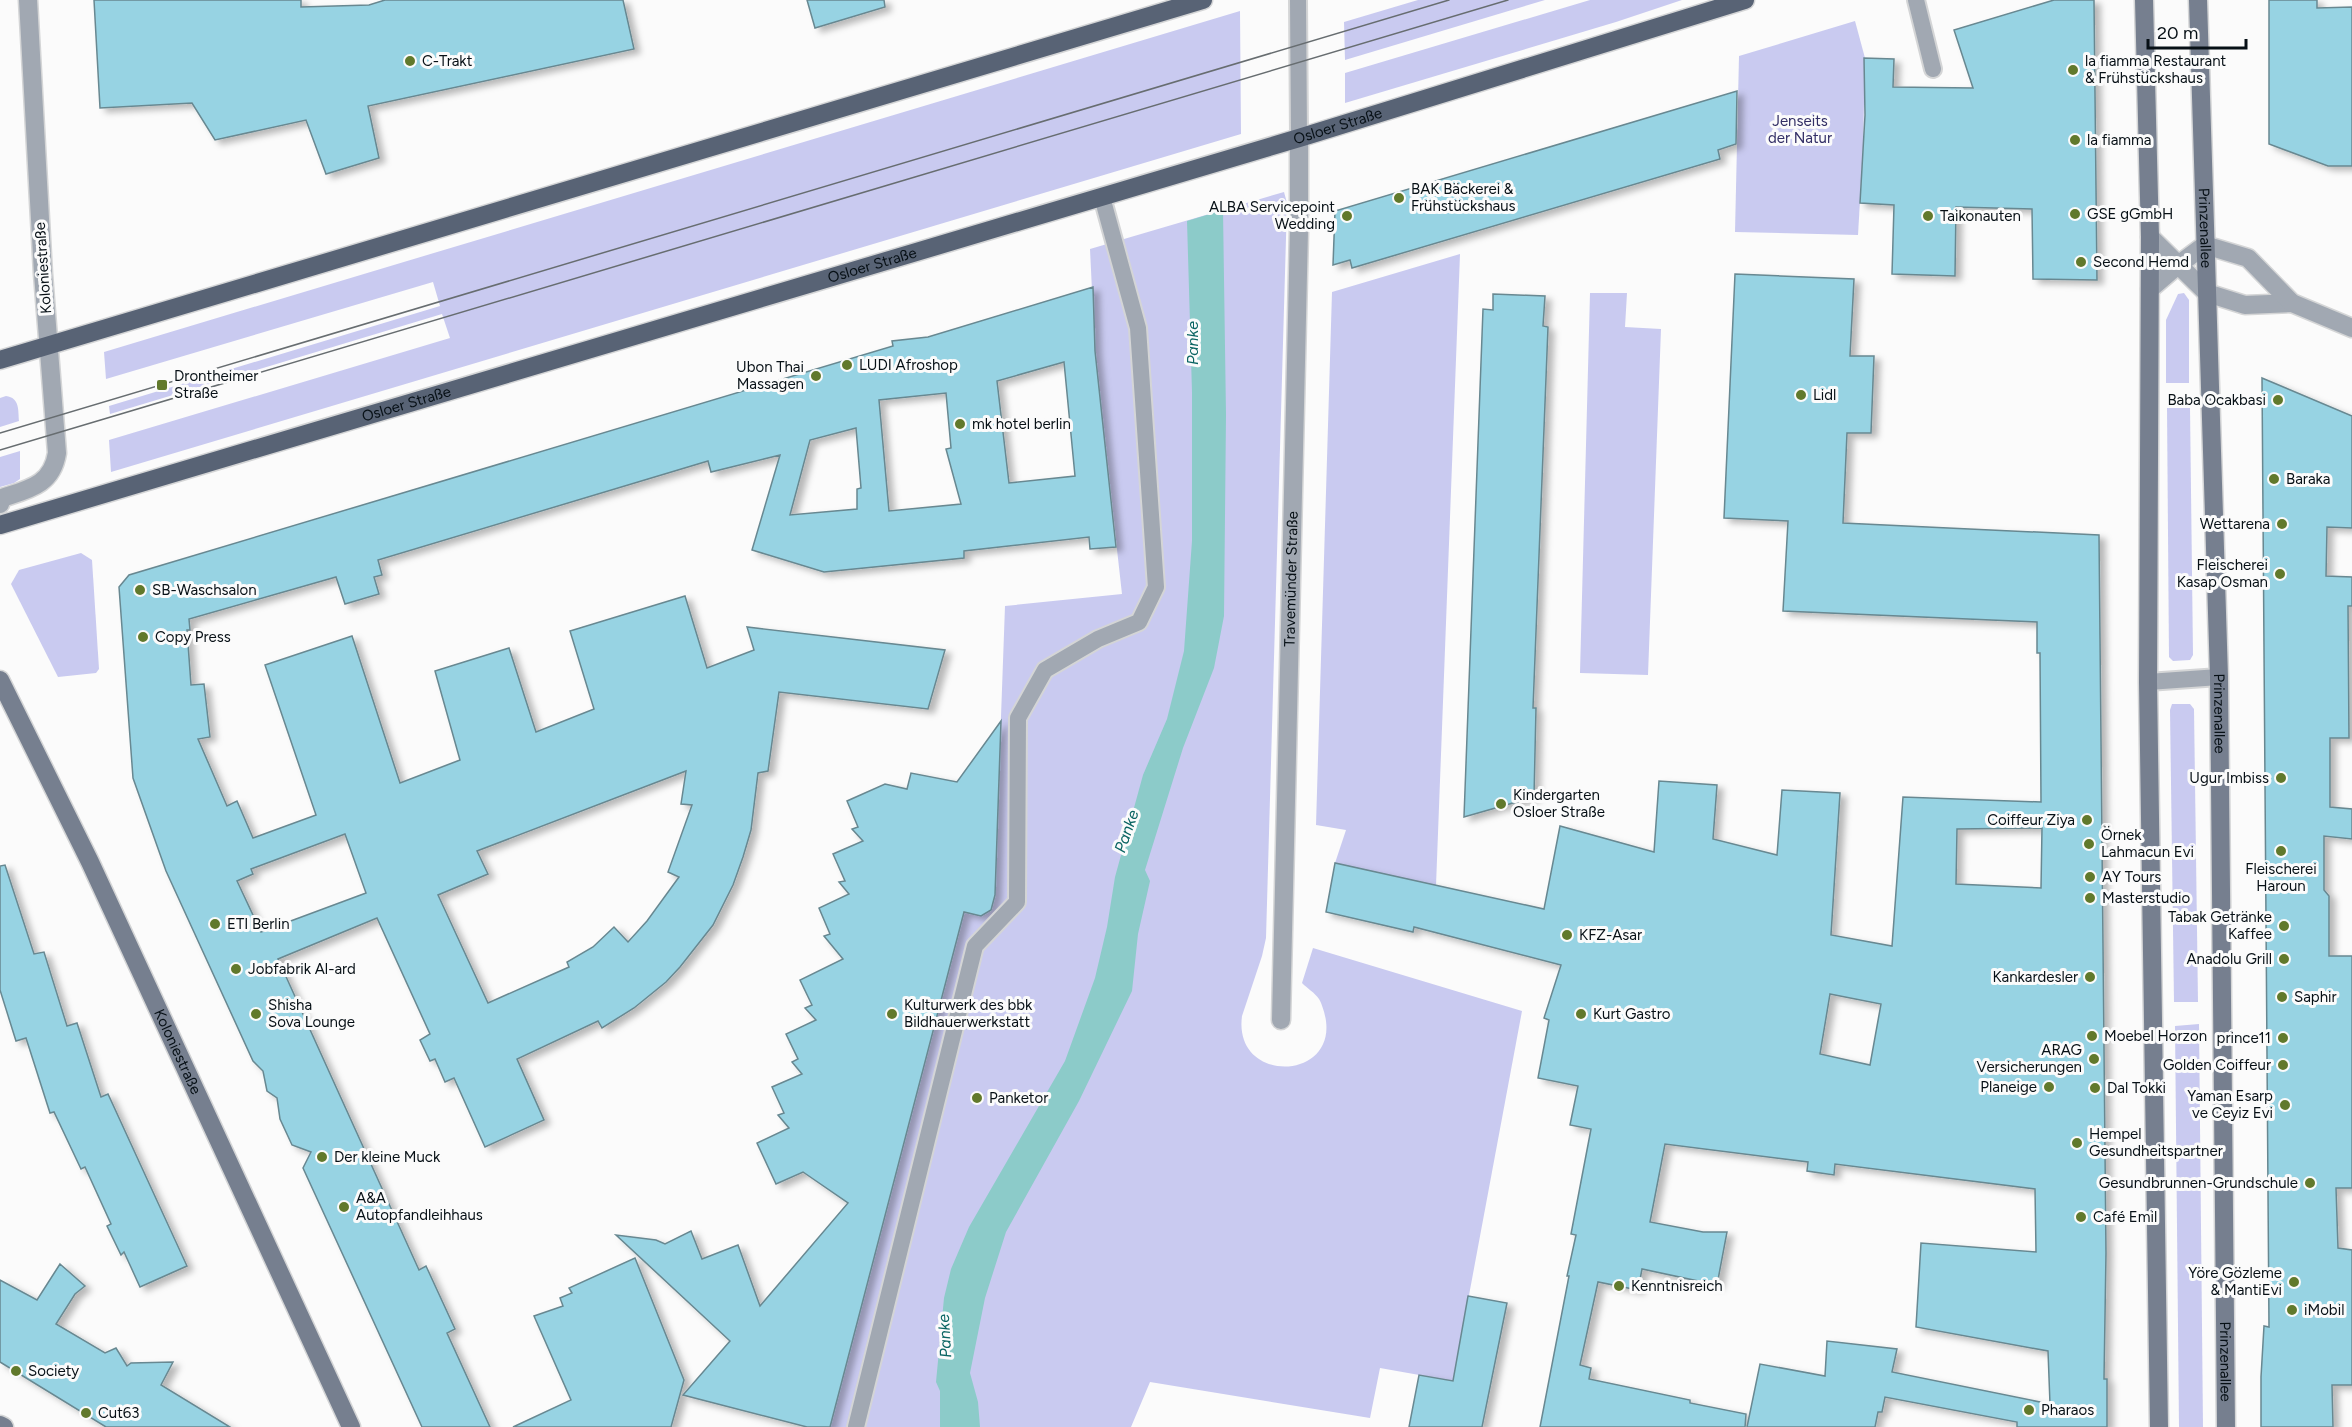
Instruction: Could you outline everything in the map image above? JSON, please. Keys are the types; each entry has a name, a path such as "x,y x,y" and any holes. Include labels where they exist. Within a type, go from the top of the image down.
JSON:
{"main road":[{"path":"0,360 1203,0"},
{"name":"Osloer Straße","path":"0,525 1299,138 1745,0"},
{"path":"2144,0 2150,237 2148,682 2159,1427"},
{"name":"Prinzenallee","path":"2198,0 2219,677 2226,1427"},
{"name":"Koloniestraße","path":"0,680 90,862 351,1427"},
{"path":"0,1425 4,1427"}],"street":[{"name":"Koloniestraße","path":"0,504 2,498 33,488 52,472 56,463 58,443 49,346 28,0"},
{"name":"Travemünder Straße","path":"1281,1020 1299,230 1299,138"},
{"path":"2150,237 2207,293 2245,305 2292,303"},
{"path":"2150,289 2205,246 2248,258 2292,303 2352,328"}],"lane":[{"path":"1298,0 1299,138"},
{"path":"1916,0 1933,69"},
{"path":"856,1427 975,946 1017,902 1018,718 1044,670 1098,639 1140,622 1156,587 1138,328 1102,197"},
{"path":"2148,682 2219,677"}],"green space":[{"path":"1418,0 1545,0 1345,60 1344,22"},
{"path":"1590,0 1682,0 1345,103 1345,73"},
{"path":"1240,11 1241,134 111,472 109,440 450,338 442,314 110,414 109,406 440,306 433,282 106,379 104,352"},
{"name":"Jenseits der Natur","path":"1855,21 1865,58 1858,235 1735,232 1739,56"},
{"path":"1284,192 1287,203 1266,938 1242,1016 1243,1038 1252,1054 1267,1063 1284,1067 1301,1064 1315,1055 1324,1041 1326,1021 1319,999 1302,983 1313,948 1522,1011 1453,1381 1380,1368 1370,1418 1150,1382 1131,1427 830,1427 969,890 995,883 1005,606 1122,594 1095,353 1090,249"},
{"path":"1460,254 1436,886 1335,863 1346,830 1316,825 1332,292"},
{"path":"1590,293 1627,293 1625,327 1661,329 1648,675 1580,673"},
{"path":"2184,293 2189,300 2189,383 2166,383 2166,320 2178,294"},
{"path":"6,396 16,402 19,421 0,427 0,398"},
{"path":"2167,408 2190,408 2193,655 2190,660 2173,661 2169,657"},
{"path":"20,451 20,479 0,487 0,457"},
{"path":"81,553 92,560 99,669 96,673 58,677 11,584 19,570"},
{"path":"2172,704 2190,704 2194,709 2198,1002 2174,1002 2170,710"},
{"path":"2199,1024 2203,1427 2179,1427 2175,1026"}],"water":[{"name":"Panke","path":"1223,210 1226,415 1224,616 1214,668 1183,748 1145,870 1150,881 1138,934 1132,991 1079,1101 1006,1232 985,1298 970,1373 978,1402 980,1427 940,1427 940,1391 936,1382 944,1298 951,1269 969,1227 1065,1061 1095,978 1107,927 1115,877 1143,775 1167,719 1184,651 1192,541 1192,392 1187,221"}],"building":[{"path":"94,0 301,0 301,7 369,5 385,0 623,0 634,49 368,106 379,158 326,174 306,120 215,140 192,103 100,108"},
{"path":"807,0 884,0 885,7 815,28"},
{"path":"2054,0 2094,0 2097,280 2033,279 2032,209 1956,207 1955,276 1892,274 1894,205 1860,203 1865,115 1864,58 1894,59 1893,87 1973,88 1954,30"},
{"path":"2269,0 2317,0 2317,8 2352,7 2352,166 2328,166 2269,144"},
{"path":"1737,91 1736,144 1718,150 1720,159 1352,268 1350,260 1333,265 1335,211"},
{"path":"1735,274 1854,279 1850,356 1874,356 1871,433 1847,433 1843,523 2099,535 2106,1253 2104,1379 2107,1379 2107,1427 2017,1427 2017,1422 1885,1397 1882,1412 1878,1412 1875,1427 1747,1427 1760,1364 1825,1376 1827,1341 1897,1349 1892,1372 2050,1404 2048,1351 1916,1327 1921,1243 2036,1252 2035,1189 1835,1164 1834,1175 1807,1171 1808,1162 1665,1144 1650,1222 1703,1232 1727,1232 1717,1285 1642,1269 1638,1290 1598,1282 1580,1365 1591,1368 1589,1379 1746,1414 1745,1427 1540,1427 1569,1276 1567,1276 1576,1235 1571,1234 1591,1129 1570,1125 1578,1086 1538,1078 1549,1020 1544,1018 1561,965 1414,927 1413,932 1326,912 1335,863 1544,909 1560,826 1654,852 1659,781 1717,785 1713,839 1777,855 1782,790 1840,793 1831,935 1892,946 1903,797 2041,802 2040,653 2037,653 2037,622 1783,611 1788,521 1724,518","holes":["2042,828 2041,888 1956,884 1957,829","1830,994 1881,1004 1870,1065 1820,1054"]},
{"path":"1093,287 1095,351 1116,547 1090,549 1089,537 964,551 964,558 824,572 752,550 780,455 711,472 708,461 378,560 382,575 374,577 379,594 345,604 336,577 189,619 190,630 187,630 191,685 204,684 210,737 198,739 227,806 237,801 253,838 316,815 265,665 352,636 400,783 460,760 435,671 509,648 536,732 594,709 570,631 685,596 707,668 754,650 747,627 945,650 928,709 779,692 768,771 758,773 751,830 733,885 713,925 666,982 634,1008 602,1028 598,1021 517,1059 544,1120 485,1147 454,1078 445,1082 435,1059 430,1061 420,1040 430,1034 377,918 278,959 419,1270 426,1266 455,1329 447,1333 490,1427 422,1427 303,1168 311,1152 292,1145 280,1119 277,1098 267,1091 263,1071 253,1061 166,871 133,778 119,587 129,575 893,346 892,341 928,337","holes":["1064,362 1075,476 1009,483 997,381","946,393 951,448 946,449 961,504 889,511 879,400","856,428 861,488 857,489 857,509 790,515 810,440","686,771 681,804 692,805 668,872 679,877 647,921 628,942 614,927 593,947 567,962 569,967 488,1003 438,895 488,874 477,851","345,834 366,893 261,932 237,881 253,874 251,869"]},
{"path":"1493,294 1545,296 1543,326 1548,327 1533,708 1536,708 1534,797 1464,817 1483,309 1493,310"},
{"path":"2262,378 2352,416 2352,528 2327,527 2326,576 2352,577 2352,606 2348,606 2349,738 2330,738 2330,807 2352,809 2352,839 2324,836 2324,890 2329,896 2329,956 2352,956 2352,1188 2336,1188 2338,1248 2352,1250 2352,1385 2332,1385 2333,1427 2261,1427 2264,1326 2269,1327"},
{"name":"Kulturwerk des bbk Bildhauerwerkstatt","path":"1001,721 995,895 991,910 981,916 964,912 830,1427 807,1427 683,1395 730,1341 616,1235 656,1240 665,1244 691,1231 702,1259 738,1245 760,1306 848,1203 803,1172 776,1184 757,1143 789,1128 778,1115 784,1113 772,1087 802,1074 792,1062 798,1059 786,1034 816,1020 805,1008 812,1005 800,980 843,959 824,936 830,934 819,908 849,894 839,882 845,881 833,854 863,841 852,829 858,827 847,801 885,784 907,789 911,773 957,782"},
{"path":"5,865 34,954 44,952 67,1026 77,1023 101,1097 108,1094 187,1266 140,1287 124,1252 121,1255 107,1226 111,1224 85,1167 81,1169 54,1112 50,1113 26,1038 16,1041 0,990 0,866"},
{"path":"635,1258 684,1380 671,1427 513,1427 571,1400 534,1316 563,1306 560,1298 572,1293 569,1288"},
{"path":"60,1264 85,1286 75,1294 56,1324 105,1353 116,1348 127,1366 131,1363 173,1362 161,1385 230,1427 106,1427 0,1362 0,1280 37,1300"},
{"path":"1468,1296 1507,1303 1482,1427 1409,1427 1419,1375 1453,1381"}],"tram line":[{"path":"0,433 1449,0"},
{"path":"0,450 1508,0"}],"place":[{"name":"C-Trakt","path":"410,61"},
{"name":"la fiamma Restaurant & Frühstückshaus","path":"2073,70"},
{"name":"la fiamma","path":"2075,140"},
{"name":"BAK Bäckerei & Frühstückshaus","path":"1399,198"},
{"name":"GSE gGmbH","path":"2075,214"},
{"name":"ALBA Servicepoint Wedding","path":"1347,216"},
{"name":"Taikonauten","path":"1928,216"},
{"name":"Second Hemd","path":"2081,262"},
{"name":"LUDI Afroshop","path":"847,365"},
{"name":"Ubon Thai Massagen","path":"816,376"},
{"name":"Drontheimer Straße","path":"162,385"},
{"name":"Lidl","path":"1801,395"},
{"name":"Baba Ocakbasi","path":"2278,400"},
{"name":"mk hotel berlin","path":"960,424"},
{"name":"Baraka","path":"2274,479"},
{"name":"Wettarena","path":"2282,524"},
{"name":"Fleischerei Kasap Osman","path":"2280,574"},
{"name":"SB-Waschsalon","path":"140,590"},
{"name":"Copy Press","path":"143,637"},
{"name":"Ugur Imbiss","path":"2281,778"},
{"name":"Kindergarten Osloer Straße","path":"1501,804"},
{"name":"Coiffeur Ziya","path":"2087,820"},
{"name":"Örnek Lahmacun Evi","path":"2089,844"},
{"name":"Fleischerei Haroun","path":"2281,851"},
{"name":"AY Tours","path":"2090,877"},
{"name":"Masterstudio","path":"2090,898"},
{"name":"ETI Berlin","path":"215,924"},
{"name":"Tabak Getränke Kaffee","path":"2284,926"},
{"name":"KFZ-Asar","path":"1567,935"},
{"name":"Anadolu Grill","path":"2284,959"},
{"name":"Jobfabrik Al-ard","path":"236,969"},
{"name":"Kankardesler","path":"2090,977"},
{"name":"Saphir","path":"2282,997"},
{"name":"Shisha Sova Lounge","path":"256,1014"},
{"name":"Kulturwerk des bbk Bildhauerwerkstatt","path":"892,1014"},
{"name":"Kurt Gastro","path":"1581,1014"},
{"name":"Moebel Horzon","path":"2092,1036"},
{"name":"prince11","path":"2283,1038"},
{"name":"ARAG Versicherungen","path":"2094,1059"},
{"name":"Golden Coiffeur","path":"2283,1065"},
{"name":"Planeige","path":"2049,1087"},
{"name":"Dal Tokki","path":"2095,1088"},
{"name":"Panketor","path":"977,1098"},
{"name":"Yaman Esarp ve Ceyiz Evi","path":"2285,1105"},
{"name":"Hempel Gesundheitspartner","path":"2077,1143"},
{"name":"Der kleine Muck","path":"322,1157"},
{"name":"Gesundbrunnen-Grundschule","path":"2310,1183"},
{"name":"A&A Autopfandleihhaus","path":"344,1207"},
{"name":"Café Emil","path":"2081,1217"},
{"name":"Yöre Gözleme & MantiEvi","path":"2294,1282"},
{"name":"Kenntnisreich","path":"1619,1286"},
{"name":"iMobil","path":"2292,1310"},
{"name":"Society","path":"16,1371"},
{"name":"Pharaos","path":"2029,1410"},
{"name":"Cut63","path":"86,1413"}]}
